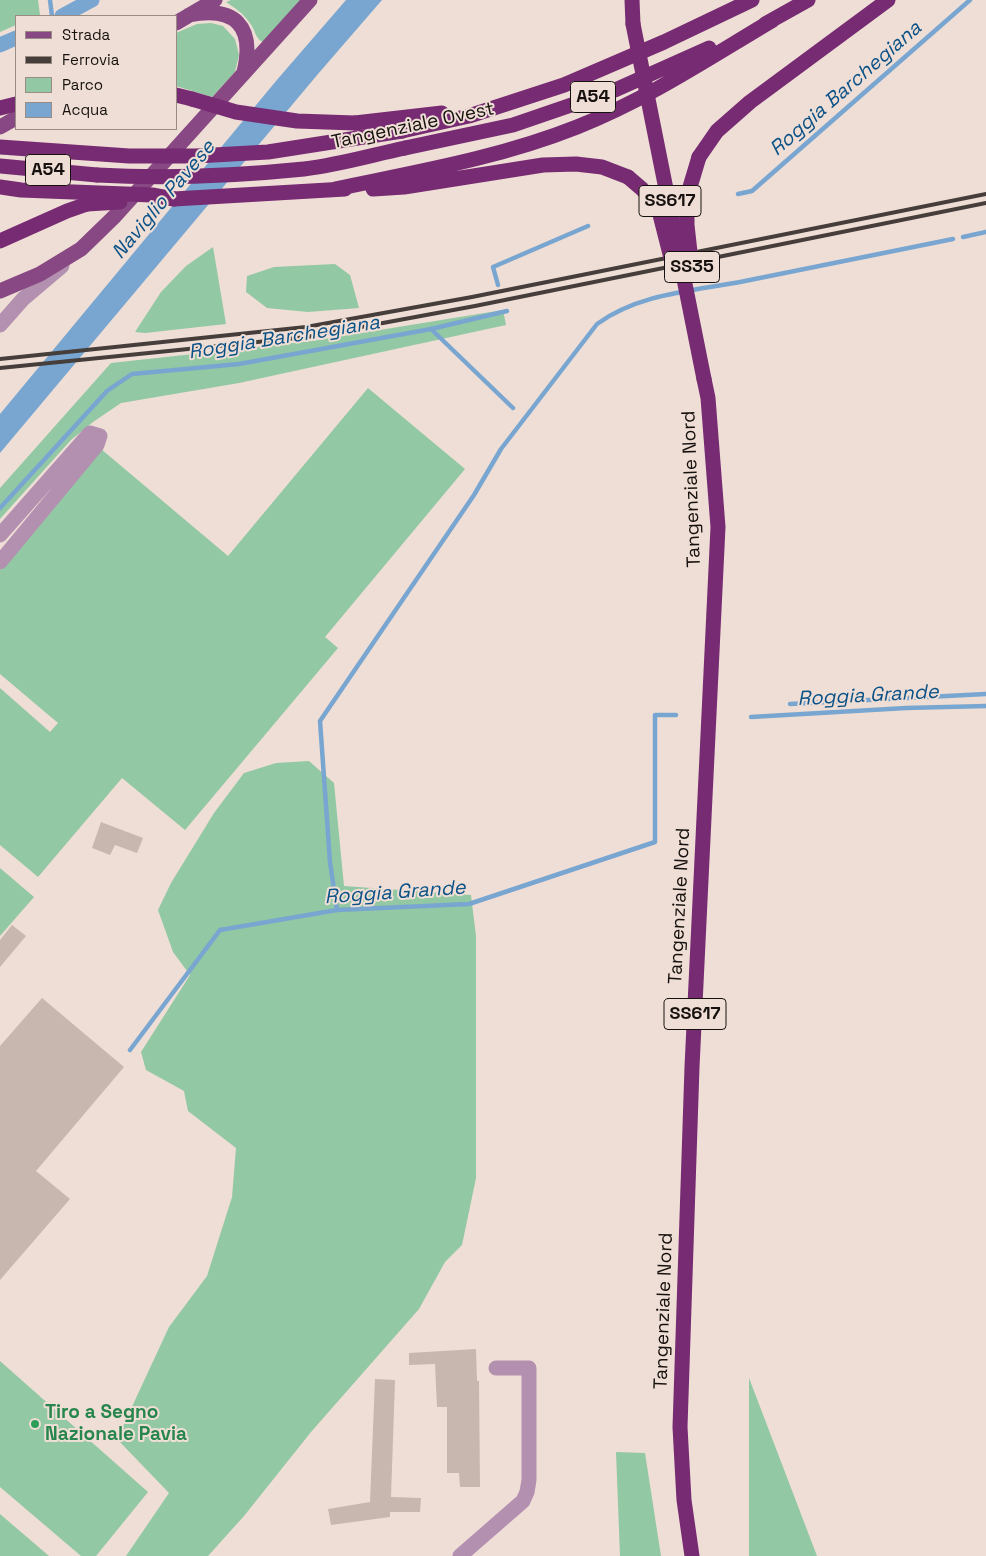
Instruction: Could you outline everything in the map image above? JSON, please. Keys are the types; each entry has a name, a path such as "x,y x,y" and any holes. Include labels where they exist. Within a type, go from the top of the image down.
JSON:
{"highway":[{"name":"SS617","path":"632,0 634,24 704,379"},
{"path":"717,18 746,0"},
{"name":"Tangenziale Ovest","path":"0,147 130,156 196,156 268,152 402,131 469,116 513,100 564,85 717,18 752,0"},
{"name":"Tangenziale Ovest","path":"0,166 131,177 222,175 305,168 513,126 615,90 773,20 808,0"},
{"name":"SS35","path":"704,379 687,225 687,197 699,157 717,131 750,102 888,0"},
{"path":"335,189 493,155 576,128 658,88 773,20"},
{"path":"178,96 236,112 297,121 355,123 433,114 513,100"},
{"path":"0,108 15,104"},
{"path":"0,241 87,204 262,195 335,189 360,190 404,187 543,165 576,164 602,167 628,177 658,207 704,379"},
{"path":"0,187 21,190 152,195 174,200"},
{"name":"Tangenziale Nord","path":"692,1556 684,1500 680,1427 692,1067 718,527 708,398 704,379"}],"main road":[{"path":"183,19 215,0"},
{"path":"0,290 40,274 81,249 134,195 310,0"},
{"path":"183,19 209,12 218,12 232,18 240,25 247,42 247,60 244,72"},
{"path":"0,127 15,119"}],"street":[{"path":"0,325 23,300 81,249"},
{"path":"0,535 90,433 100,436 98,445 0,562"},
{"path":"460,1556 523,1501 527,1492 529,1480 529,1368 496,1368"}],"green space":[{"path":"0,0 38,0 40,15 15,15 15,25 0,32"},
{"path":"231,0 305,0 263,42 260,41 251,24 244,16 226,2"},
{"path":"211,23 223,26 235,39 239,55 235,72 212,97 178,87 178,32 197,24"},
{"path":"213,247 226,324 145,333 135,332 161,292 186,266"},
{"path":"335,264 350,275 359,308 308,312 267,308 246,292 247,276 274,267"},
{"path":"503,310 506,325 239,383 121,403 71,440 0,519 0,488 111,363 312,341"},
{"path":"368,388 465,469 325,637 338,648 185,830 122,778 38,877 0,845 0,688 50,732 58,723 0,674 0,570 101,449 228,556"},
{"path":"309,761 334,783 344,886 471,895 476,936 476,1178 462,1245 445,1262 419,1309 311,1432 244,1516 208,1556 126,1556 169,1493 117,1439 169,1327 207,1276 232,1197 236,1148 188,1111 184,1091 146,1070 141,1052 190,975 173,952 158,910 171,883 214,813 244,773 276,763"},
{"path":"0,868 34,897 0,936"},
{"name":"Tiro a Segno Nazionale Pavia","path":"0,1361 148,1492 96,1556 81,1556 0,1487"},
{"path":"749,1378 817,1556 749,1556"},
{"path":"616,1452 645,1453 661,1556 620,1556"},
{"path":"0,1514 49,1556 0,1556"}],"water":[{"path":"346,0 382,0 0,453 0,414 276,81"}],"building":[{"path":"101,822 143,838 137,853 115,845 110,855 92,848"},
{"path":"12,925 26,936 0,967 0,940"},
{"path":"42,998 124,1067 36,1171 70,1199 0,1280 0,1046"},
{"path":"476,1349 477,1381 479,1381 480,1487 460,1487 459,1473 447,1473 447,1407 437,1407 435,1364 409,1365 409,1353"},
{"path":"375,1379 395,1380 391,1497 421,1498 420,1512 390,1512 390,1517 331,1525 328,1509 370,1502"}],"waterway":[{"path":"50,0 52,15"},
{"path":"64,15 92,0"},
{"name":"Roggia Barchegiana","path":"738,194 752,191 970,0"},
{"path":"0,45 15,38"},
{"name":"Roggia Barchegiana","path":"498,285 493,267 588,226"},
{"path":"963,237 986,232"},
{"path":"337,910 330,862 320,721 474,495 501,449 597,324 614,314 649,299 953,239"},
{"name":"Roggia Barchegiana","path":"0,508 107,391 132,374 239,364 431,329 507,311"},
{"path":"431,329 513,408"},
{"path":"790,704 986,694"},
{"name":"Roggia Grande","path":"751,717 906,708 986,706"},
{"name":"Roggia Grande","path":"130,1050 220,930 337,910 469,904 655,842 655,715 676,715"}],"railway":[{"path":"0,359 306,327 472,297 986,194"},
{"path":"0,368 307,337 475,306 986,203"}],"place":[{"name":"Tiro a Segno Nazionale Pavia","path":"35,1424"}],"water label":[{"name":"Naviglio Pavese","path":"164,200"}]}
